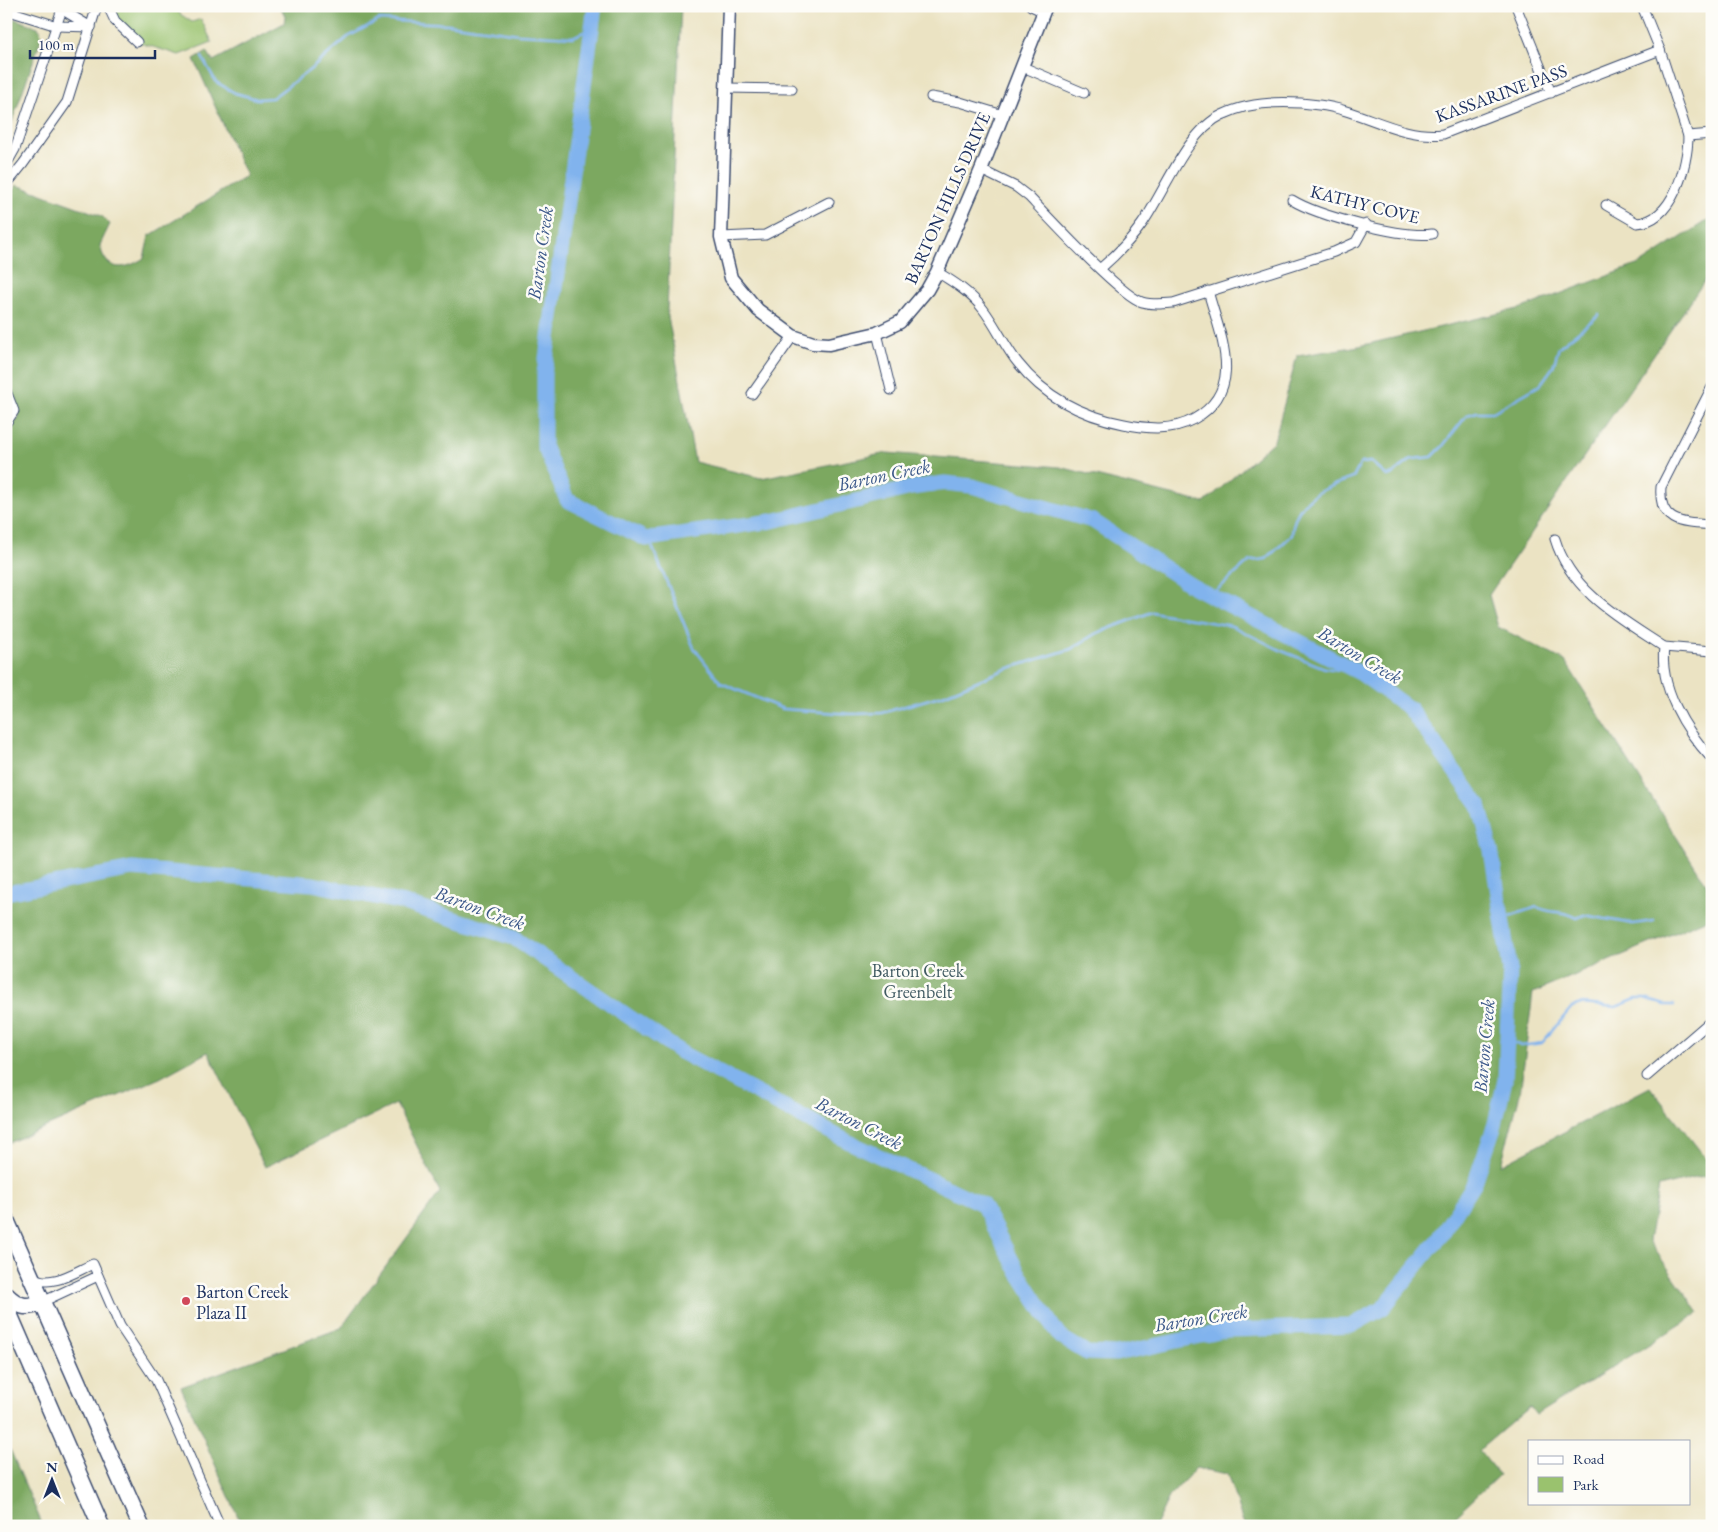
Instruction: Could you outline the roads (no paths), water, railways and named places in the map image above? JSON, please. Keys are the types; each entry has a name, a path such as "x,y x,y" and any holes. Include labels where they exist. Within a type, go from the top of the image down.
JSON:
{"highway":[{"path":"6,1220 141,1526"},
{"path":"6,1295 23,1307 42,1302"},
{"path":"6,1307 101,1526"}],"street":[{"path":"6,184 24,164 67,102 97,6"},
{"path":"108,6 115,21 137,42"},
{"name":"BARTON HILLS DRIVE","path":"729,6 720,237 730,278 758,310 793,336 812,344 829,344 877,333 900,322 914,308 927,290 981,170 1045,9"},
{"path":"1031,6 1045,9"},
{"path":"1516,6 1550,93"},
{"path":"1606,205 1637,223 1650,220 1663,211 1676,190 1685,168 1688,136 1660,50 1642,6"},
{"path":"24,164 9,161 57,26 61,7 91,27"},
{"path":"6,10 57,26 91,27"},
{"name":"KASSARINE PASS","path":"1101,268 1120,250 1141,225 1192,142 1221,115 1266,104 1301,102 1350,112 1408,134 1425,136 1443,134 1660,50"},
{"path":"1023,67 1084,93"},
{"path":"727,88 792,89"},
{"path":"931,97 960,102 1003,115"},
{"path":"1688,136 1712,134"},
{"path":"981,170 1016,187 1029,197 1126,294 1141,302 1157,304 1172,302 1334,252 1356,242 1366,224"},
{"name":"KATHY COVE","path":"1292,200 1306,208 1366,224 1418,236 1432,234"},
{"path":"720,237 765,235 829,202"},
{"path":"936,272 971,296 983,309 1018,363 1041,388 1076,410 1106,420 1156,429 1174,427 1194,419 1209,408 1223,391 1227,377 1226,360 1208,291"},
{"path":"877,333 892,390"},
{"path":"752,394 793,336"},
{"path":"1712,388 1709,399 1661,487 1660,500 1664,510 1681,522 1712,525"},
{"path":"6,391 14,411 6,423"},
{"path":"1556,539 1560,553 1571,573 1587,592 1664,647 1712,650"},
{"path":"1664,647 1663,662 1670,692 1686,725 1712,759"},
{"path":"1647,1076 1712,1020"},
{"path":"30,1275 42,1281 54,1280 93,1264 120,1326 145,1360 156,1380 220,1526"},
{"path":"42,1302 98,1276"}],"waterway":[{"name":"Barton Creek","path":"6,893 132,869 313,884 404,903 514,938 682,1053 849,1142 982,1204 1018,1272 1059,1336 1087,1353 1116,1354 1229,1330 1351,1326 1383,1308 1440,1237 1475,1182 1495,1124 1505,1080 1510,969 1491,850 1479,805 1410,709 1360,673 1192,586 1093,521 972,486 945,483 911,488 772,521 646,539 567,500 544,446 544,374 595,6"},
{"path":"202,57 216,82 235,93 257,99 272,98 311,69 348,37 379,20 448,24 519,34 573,37 592,28"},
{"path":"1210,596 1250,561 1266,559 1292,535 1298,512 1304,504 1321,491 1353,478 1361,463 1371,462 1387,476 1393,474 1412,459 1432,457 1467,415 1477,412 1493,412 1540,385 1553,367 1559,347 1599,315"},
{"path":"649,539 694,648 721,683 783,709 852,714 882,713 943,695 1006,669 1071,649 1095,634 1152,612 1232,626 1282,651 1325,668 1360,673"},
{"path":"1503,918 1537,907 1577,918 1584,915 1633,924 1654,921"},
{"path":"1507,1040 1521,1046 1542,1043 1572,1007 1581,1004 1616,1007 1636,999 1645,999 1665,1005 1674,1005"}],"place":[{"name":"Barton Creek Plaza II","path":"186,1301"}],"park label":[{"name":"Barton Creek Greenbelt","path":"918,980"}]}
